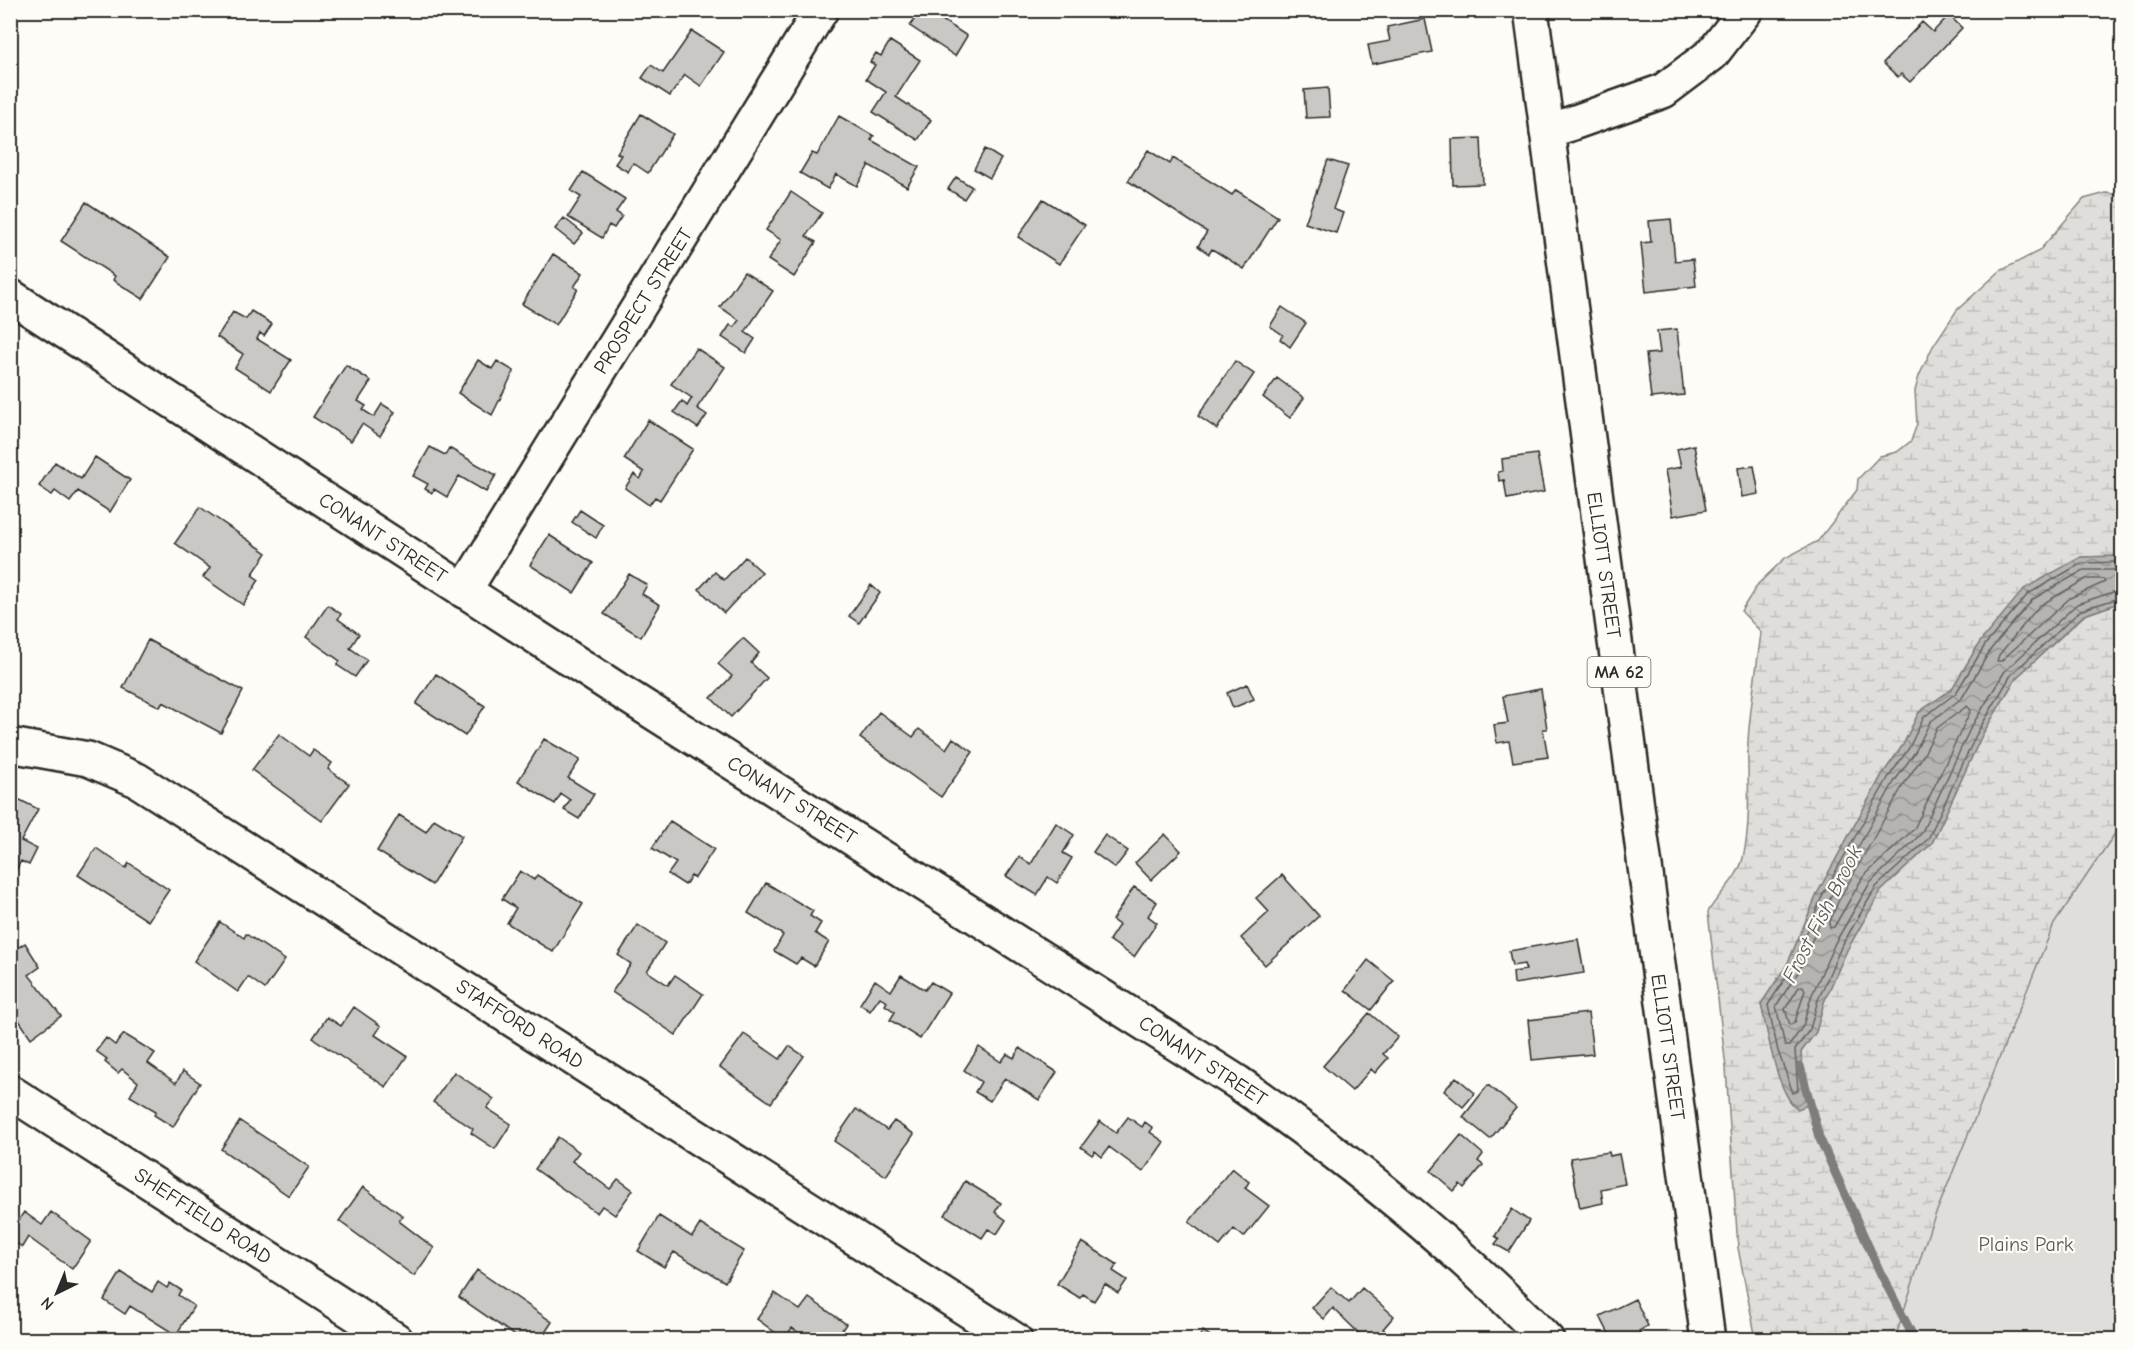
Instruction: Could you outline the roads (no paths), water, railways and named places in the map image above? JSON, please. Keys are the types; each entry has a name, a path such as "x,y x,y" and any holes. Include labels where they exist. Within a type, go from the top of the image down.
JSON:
{"main road":[{"name":"PROSPECT STREET","path":"464,591 821,10"},
{"name":"ELLIOTT STREET","path":"1531,10 1706,1337"},
{"path":"1547,132 1663,91 1712,54 1746,10"},
{"name":"CONANT STREET","path":"10,296 464,591 1178,1044 1286,1115 1360,1170 1463,1256 1547,1340"},
{"name":"STAFFORD ROAD","path":"10,745 87,759 137,780 1015,1340"},
{"name":"SHEFFIELD ROAD","path":"10,1092 396,1340"}],"water":[{"path":"2122,556 2122,602 2084,615 2016,678 1982,735 1932,843 1881,891 1847,950 1824,1002 1816,1032 1801,1052 1804,1095 1808,1105 1798,1109 1784,1091 1779,1077 1761,1004 1787,965 1818,892 1882,775 1903,745 1919,712 1952,689 1980,642 2024,589 2081,557"}],"waterway":[{"name":"Frost Fish Brook","path":"1800,1066 1819,1137 1880,1272 1915,1340"}],"park label":[{"name":"Plains Park","path":"2026,1244"}]}
